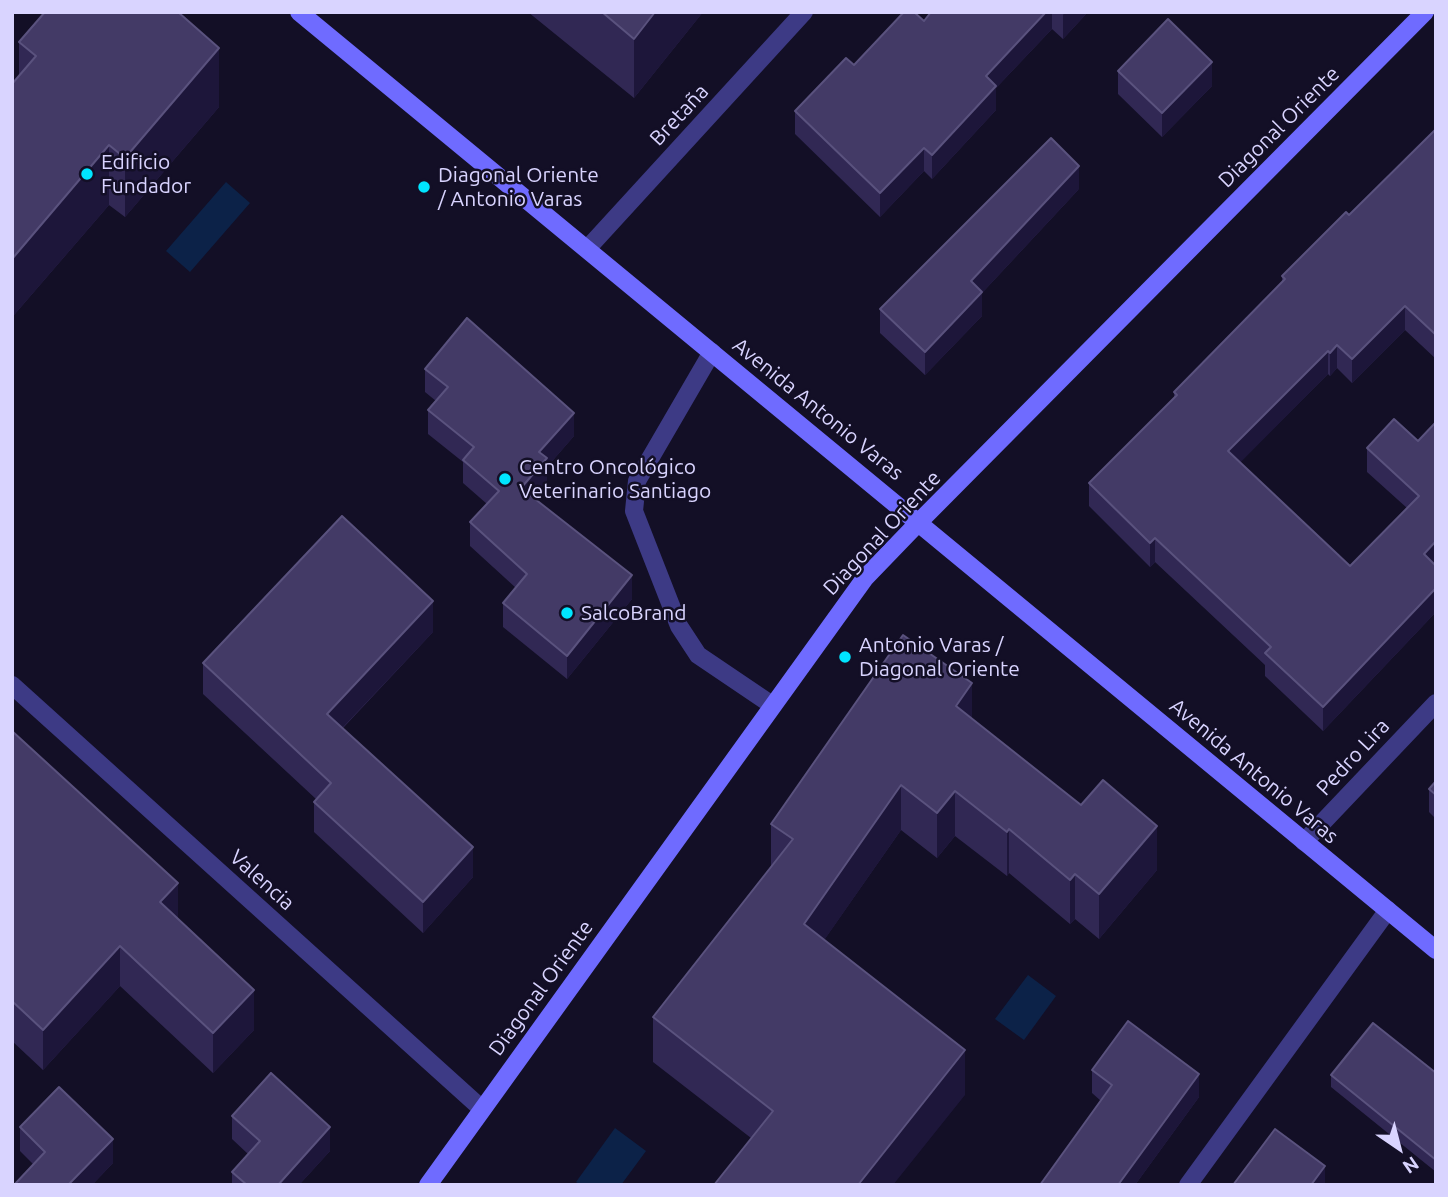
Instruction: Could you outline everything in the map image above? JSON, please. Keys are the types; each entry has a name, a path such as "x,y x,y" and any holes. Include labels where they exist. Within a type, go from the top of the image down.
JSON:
{"main road":[{"name":"Diagonal Oriente","path":"428,1185 865,578 1425,12"},
{"name":"Avenida Antonio Varas","path":"300,13 1436,950"}],"street":[{"name":"Bretaña","path":"587,249 804,12"},
{"path":"712,352 637,481 634,511 679,626 698,655 772,705"},
{"name":"Valencia","path":"12,685 482,1110"},
{"name":"Pedro Lira","path":"1304,842 1436,703"},
{"path":"1188,1185 1388,910"}],"water":[{"path":"226,182 250,203 190,272 166,251"},
{"path":"1028,975 1056,996 1024,1040 995,1019"},
{"path":"615,1128 646,1151 621,1185 580,1185 576,1182"}],"building":[{"name":"Edificio Fundador","path":"45,12 178,12 219,48 125,158 109,145 12,259 12,84 36,56 19,42"},
{"path":"602,12 655,12 634,39"},
{"path":"904,12 914,12 924,21 931,12 1046,12 986,76 996,86 932,155 924,148 880,193 795,111 846,58 854,65"},
{"path":"1168,19 1212,62 1162,113 1118,71"},
{"path":"1436,129 1436,335 1405,306 1352,359 1337,345 1330,353 1328,351 1228,451 1350,566 1419,496 1367,448 1394,419 1418,441 1436,422 1436,541 1424,554 1436,566 1436,588 1323,707 1265,653 1271,647 1155,538 1150,543 1089,483 1177,395 1174,392 1285,279 1282,276 1346,212 1349,215"},
{"path":"1051,138 1079,166 971,281 982,292 925,352 880,309"},
{"path":"467,318 574,413 539,452 547,458 521,488 632,575 567,656 503,603 527,574 470,522 499,491 463,460 474,447 428,410 448,387 425,369"},
{"path":"342,516 433,601 327,714 473,847 423,902 314,802 331,783 203,663"},
{"path":"903,635 972,683 956,706 1081,805 1103,780 1157,826 1099,894 1075,874 1070,880 1009,829 1007,832 955,791 937,813 901,785 804,924 965,1050 858,1185 714,1185 773,1111 653,1017 793,839 771,824"},
{"path":"12,731 178,883 160,902 254,990 213,1033 120,946 43,1030 12,1001"},
{"path":"1436,781 1436,795 1429,789"},
{"path":"1128,1021 1199,1074 1118,1185 1040,1185 1112,1085 1092,1070"},
{"path":"1373,1023 1436,1073 1436,1160 1331,1075"},
{"path":"271,1073 330,1127 278,1185 247,1185 232,1172 260,1141 232,1116"},
{"path":"59,1087 113,1139 68,1185 14,1185 45,1152 20,1127"},
{"path":"1275,1129 1325,1166 1311,1185 1233,1185"}],"place":[{"name":"Edificio Fundador","path":"87,174"},
{"name":"Diagonal Oriente / Antonio Varas","path":"424,187"},
{"name":"Centro Oncológico Veterinario Santiago","path":"505,479"},
{"name":"SalcoBrand","path":"567,613"},
{"name":"Antonio Varas / Diagonal Oriente","path":"845,657"}]}
